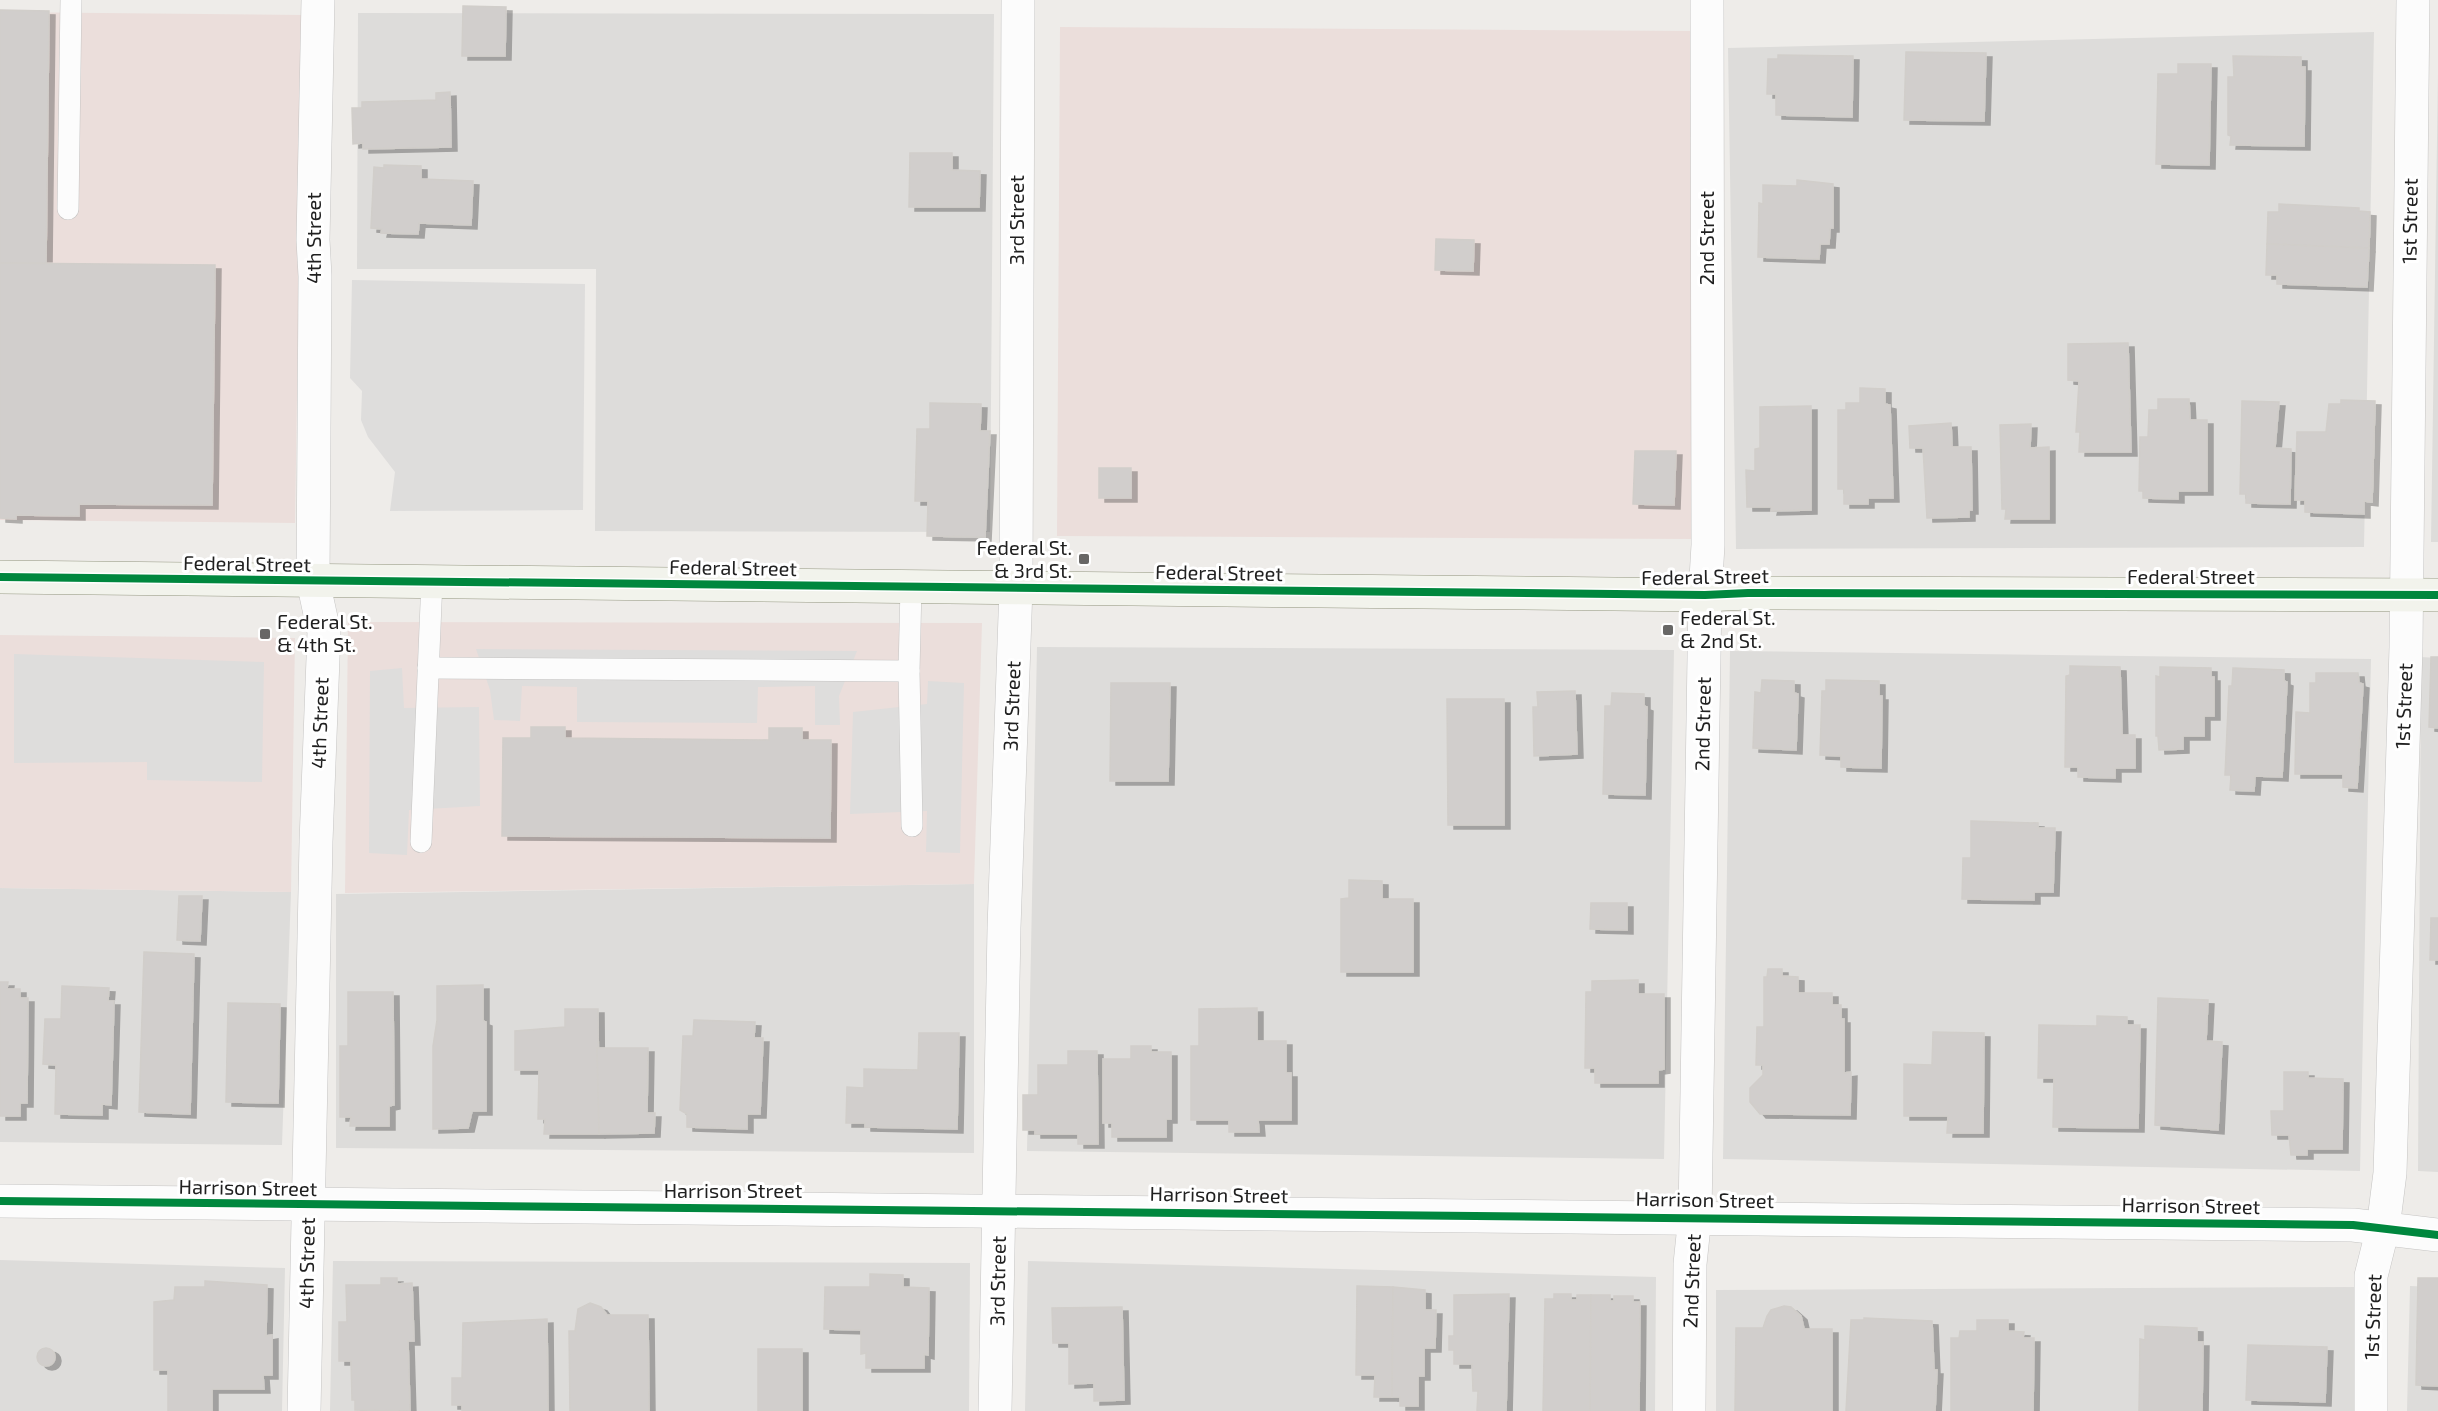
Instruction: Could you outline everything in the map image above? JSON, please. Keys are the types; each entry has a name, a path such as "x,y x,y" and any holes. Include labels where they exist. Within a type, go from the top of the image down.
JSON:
{"street":[{"name":"4th Street","path":"304,1411 324,632 313,581 315,276 313,240 318,0"},
{"name":"3rd Street","path":"995,1411 1004,928 1016,587 1018,0"},
{"name":"2nd Street","path":"1689,1411 1690,1264 1695,1216 1705,595 1708,545 1707,0"},
{"name":"1st Street","path":"2370,1411 2372,1276 2383,1228 2390,1173 2422,595 2413,0"},
{"name":"Federal Street","path":"0,577 1705,595 1748,593 2422,595"},
{"name":"Harrison Street","path":"0,1201 1695,1216 2353,1225 2438,1234"}],"lane":[{"path":"68,209 70,0"},
{"path":"420,842 432,580"},
{"path":"911,586 909,671 912,826"},
{"path":"428,668 909,671"}],"shaded area":[{"path":"0,12 303,15 295,523 0,520"},
{"path":"358,13 994,14 990,532 595,531 596,269 357,269"},
{"path":"1060,27 1695,31 1693,539 1057,536"},
{"path":"2374,32 2364,547 1736,549 1728,48"},
{"path":"2438,73 2438,542 2431,542"},
{"path":"352,280 585,284 583,510 390,511 395,472 368,437 361,420 362,391 350,378"},
{"path":"348,622 982,623 974,884 345,893"},
{"path":"0,635 295,638 291,892 0,888"},
{"path":"1037,647 1674,650 1664,1159 1027,1151"},
{"path":"476,649 857,651 839,696 840,725 815,725 815,686 758,687 757,723 577,722 577,687 522,686 520,721 494,720 490,690"},
{"path":"1730,651 2371,659 2360,1171 1723,1159"},
{"path":"14,654 264,662 262,782 147,780 147,762 14,763"},
{"path":"2421,657 2438,658 2438,1172 2418,1171"},
{"path":"402,668 404,708 479,707 480,806 409,810 407,855 369,853 370,671"},
{"path":"928,681 964,683 960,853 926,852 927,811 850,814 853,712 927,704"},
{"path":"974,884 974,1153 336,1148 336,894"},
{"path":"0,888 291,892 282,1145 0,1142"},
{"path":"0,1260 285,1268 282,1411 0,1411"},
{"path":"333,1261 970,1263 969,1411 330,1411"},
{"path":"1028,1261 1656,1277 1655,1411 1025,1411"},
{"path":"2410,1286 2438,1287 2438,1411 2407,1411"},
{"path":"2360,1287 2355,1411 1716,1411 1716,1290"}],"building":[{"path":"463,6 506,7 505,56 462,56"},
{"path":"0,10 49,11 46,263 0,263"},
{"path":"1906,52 1986,53 1984,121 1904,120"},
{"path":"1778,55 1853,56 1852,117 1776,115 1776,94 1767,94 1768,59 1778,59"},
{"path":"2233,56 2301,57 2301,67 2305,67 2304,146 2230,145 2228,77 2234,77"},
{"path":"2178,64 2211,64 2209,165 2156,164 2158,74 2178,74"},
{"path":"450,92 451,147 363,149 363,143 353,144 352,108 362,108 362,102 436,100 436,93"},
{"path":"910,153 952,153 952,170 980,171 979,207 909,207"},
{"path":"384,165 421,166 421,179 473,181 471,225 419,223 418,234 381,233 382,229 371,228 374,167 384,168"},
{"path":"1797,180 1833,184 1833,228 1830,228 1829,244 1820,244 1819,259 1758,257 1759,203 1763,204 1763,185 1797,186"},
{"path":"2279,204 2359,208 2359,211 2370,212 2369,248 2267,244 2268,212 2279,212"},
{"path":"1436,239 1474,240 1473,271 1435,270"},
{"path":"2267,244 2369,248 2367,287 2277,284 2277,275 2266,275"},
{"path":"0,263 215,265 212,505 79,504 79,516 16,515 16,519 0,518"},
{"path":"2128,343 2131,452 2079,452 2080,432 2076,432 2079,381 2068,380 2068,344"},
{"path":"1860,388 1885,389 1885,404 1890,405 1893,498 1868,498 1868,504 1844,504 1844,489 1838,489 1838,410 1846,410 1846,403 1860,403"},
{"path":"2158,399 2189,399 2190,420 2207,420 2207,491 2178,491 2178,499 2143,498 2143,491 2139,491 2140,437 2148,437 2149,410 2158,410"},
{"path":"2341,400 2375,401 2372,502 2364,501 2364,514 2305,512 2305,500 2295,500 2297,432 2326,432 2329,404 2341,404"},
{"path":"2242,401 2279,402 2275,448 2291,449 2290,504 2246,503 2246,494 2240,494"},
{"path":"930,403 981,404 980,431 990,431 985,537 927,536 928,501 915,501 917,429 930,429"},
{"path":"1811,406 1811,510 1771,511 1772,507 1747,507 1746,470 1755,471 1755,449 1760,448 1760,407"},
{"path":"1951,423 1952,447 1971,447 1972,510 1969,510 1969,517 1927,518 1923,448 1910,448 1909,426"},
{"path":"2031,424 2030,448 2049,447 2049,519 2005,519 2006,509 2002,509 2000,425"},
{"path":"1635,451 1676,451 1674,505 1633,504"},
{"path":"1099,468 1131,468 1131,498 1099,498"},
{"path":"2431,657 2438,657 2438,728 2429,727"},
{"path":"2070,666 2120,667 2122,735 2135,735 2135,768 2115,768 2115,778 2078,777 2078,767 2065,767 2066,676 2070,675"},
{"path":"2160,667 2211,668 2211,677 2214,677 2214,716 2204,716 2204,736 2183,736 2183,749 2159,750 2158,736 2156,736 2156,676 2160,677"},
{"path":"2233,668 2284,670 2284,681 2287,682 2282,777 2255,776 2254,791 2230,790 2231,775 2225,775 2229,686 2232,686"},
{"path":"2316,673 2358,673 2359,683 2363,684 2357,788 2343,787 2343,774 2295,774 2296,712 2310,713 2310,683 2316,683"},
{"path":"1762,680 1794,681 1794,693 1798,694 1796,750 1753,748 1755,692 1761,693"},
{"path":"1826,680 1879,681 1879,696 1882,696 1881,768 1841,767 1841,756 1820,755 1822,691 1826,691"},
{"path":"1111,683 1170,683 1168,781 1110,781"},
{"path":"1575,691 1577,754 1534,756 1533,707 1538,707 1537,692"},
{"path":"1612,693 1644,694 1644,706 1647,707 1645,795 1603,794 1605,706 1611,706"},
{"path":"1447,699 1504,699 1504,825 1448,825"},
{"path":"531,727 565,727 565,738 769,740 769,728 802,728 802,740 831,740 830,838 502,836 503,738 531,738"},
{"path":"1971,821 2038,823 2038,828 2055,828 2053,892 2034,892 2034,900 1962,899 1963,858 1971,858"},
{"path":"1349,880 1382,881 1382,899 1413,899 1413,972 1341,972 1341,899 1349,898"},
{"path":"179,896 202,896 200,941 177,940"},
{"path":"1591,903 1627,903 1627,930 1590,929"},
{"path":"2431,918 2438,918 2438,960 2430,960"},
{"path":"144,952 194,954 190,1114 139,1112"},
{"path":"1768,969 1782,969 1782,976 1798,977 1798,993 1832,993 1832,1005 1841,1005 1841,1019 1844,1019 1844,1073 1851,1072 1850,1115 1760,1114 1750,1102 1750,1088 1763,1075 1763,1065 1756,1065 1757,1027 1764,1027 1764,977 1767,977"},
{"path":"1638,980 1638,994 1664,994 1664,1069 1658,1070 1658,1083 1595,1083 1595,1068 1585,1068 1586,992 1592,992 1592,981"},
{"path":"0,982 8,982 7,989 20,989 20,998 28,998 27,1103 20,1103 20,1116 0,1116"},
{"path":"483,985 483,1021 486,1022 486,1111 472,1111 468,1128 433,1129 433,1046 437,1020 437,986"},
{"path":"62,986 109,988 108,1001 114,1001 111,1105 102,1104 102,1115 55,1114 56,1065 43,1064 45,1019 61,1019"},
{"path":"348,992 393,992 394,1105 389,1106 389,1126 350,1126 351,1117 340,1117 340,1046 348,1046"},
{"path":"2158,998 2208,1000 2206,1041 2222,1042 2218,1130 2155,1125"},
{"path":"228,1003 280,1004 278,1103 226,1102"},
{"path":"1257,1008 1257,1041 1286,1041 1286,1073 1291,1073 1291,1120 1258,1120 1259,1132 1229,1132 1229,1120 1191,1120 1191,1046 1199,1046 1199,1009"},
{"path":"565,1009 598,1009 599,1134 544,1134 545,1119 538,1119 539,1070 515,1070 515,1031 565,1027"},
{"path":"2097,1016 2127,1017 2127,1025 2140,1025 2138,1128 2053,1127 2054,1078 2038,1078 2039,1025 2097,1026"},
{"path":"694,1020 755,1022 754,1038 763,1038 760,1114 747,1114 747,1129 687,1127 687,1114 680,1110 683,1036 693,1036"},
{"path":"1933,1032 1984,1033 1983,1133 1947,1133 1948,1116 1904,1116 1904,1064 1932,1065"},
{"path":"919,1033 959,1033 957,1129 865,1127 865,1123 846,1123 847,1087 864,1088 864,1069 918,1070"},
{"path":"1131,1046 1151,1046 1151,1052 1171,1052 1171,1119 1166,1119 1166,1137 1112,1137 1112,1123 1103,1123 1103,1059 1131,1059"},
{"path":"597,1048 648,1048 647,1113 655,1113 654,1133 599,1134"},
{"path":"1068,1051 1097,1051 1098,1144 1078,1144 1078,1134 1035,1134 1035,1130 1023,1130 1023,1095 1038,1095 1038,1065 1068,1065"},
{"path":"2284,1072 2308,1072 2308,1078 2343,1079 2342,1149 2307,1149 2307,1155 2291,1155 2289,1135 2272,1135 2271,1111 2284,1111"},
{"path":"870,1274 903,1275 903,1287 929,1288 928,1355 924,1354 924,1368 866,1368 866,1353 861,1354 861,1330 824,1329 825,1287 870,1287"},
{"path":"381,1278 397,1278 397,1284 412,1283 414,1341 408,1341 410,1411 355,1410 355,1400 352,1400 351,1361 339,1361 339,1322 347,1322 346,1285 381,1285"},
{"path":"2418,1278 2438,1278 2438,1386 2416,1385"},
{"path":"205,1281 267,1285 266,1336 272,1335 272,1375 263,1375 264,1389 212,1389 212,1411 168,1411 168,1370 154,1370 154,1302 174,1300 175,1287 205,1287"},
{"path":"1357,1286 1393,1287 1392,1397 1374,1397 1375,1375 1356,1375"},
{"path":"1393,1287 1425,1290 1425,1310 1436,1310 1435,1348 1424,1348 1424,1376 1418,1376 1418,1406 1400,1406 1400,1397 1392,1397"},
{"path":"1509,1294 1506,1411 1477,1411 1478,1391 1473,1391 1472,1364 1454,1364 1454,1350 1449,1350 1449,1336 1454,1336 1454,1295"},
{"path":"1554,1294 1571,1294 1571,1300 1577,1300 1577,1295 1591,1295 1590,1411 1543,1411 1545,1299 1554,1299"},
{"path":"1591,1295 1610,1295 1610,1301 1614,1301 1614,1296 1633,1296 1633,1302 1640,1302 1639,1411 1590,1411"},
{"path":"590,1303 601,1307 607,1315 648,1315 649,1411 570,1411 569,1331 575,1331 578,1309"},
{"path":"1784,1306 1791,1307 1801,1316 1804,1329 1832,1329 1832,1411 1735,1411 1736,1328 1763,1328 1771,1310"},
{"path":"1122,1307 1124,1400 1094,1401 1094,1383 1069,1384 1069,1343 1053,1343 1052,1308"},
{"path":"1864,1318 1932,1321 1934,1370 1937,1370 1935,1411 1846,1411 1851,1320 1864,1320"},
{"path":"547,1319 548,1411 462,1411 462,1405 452,1405 452,1378 462,1378 463,1323"},
{"path":"1977,1320 2008,1320 2008,1331 2024,1332 2023,1338 2034,1338 2033,1411 1951,1411 1951,1338 1959,1338 1960,1331 1977,1331"},
{"path":"2145,1326 2197,1328 2197,1342 2203,1342 2202,1411 2139,1411 2140,1339 2145,1340"},
{"path":"2248,1345 2327,1347 2325,1402 2246,1400"},
{"path":"46,1348 52,1351 55,1357 52,1363 46,1366 40,1363 37,1357 40,1351"},
{"path":"758,1349 802,1349 802,1411 758,1411"}],"cycle path":[{"path":"0,577 1705,595 1748,593 2438,595"},
{"path":"0,1201 2353,1225 2438,1235"}],"place":[{"name":"Federal St. & 3rd St.","path":"1084,559"},
{"name":"Federal St. & 2nd St.","path":"1668,630"},
{"name":"Federal St. & 4th St.","path":"265,634"}]}
